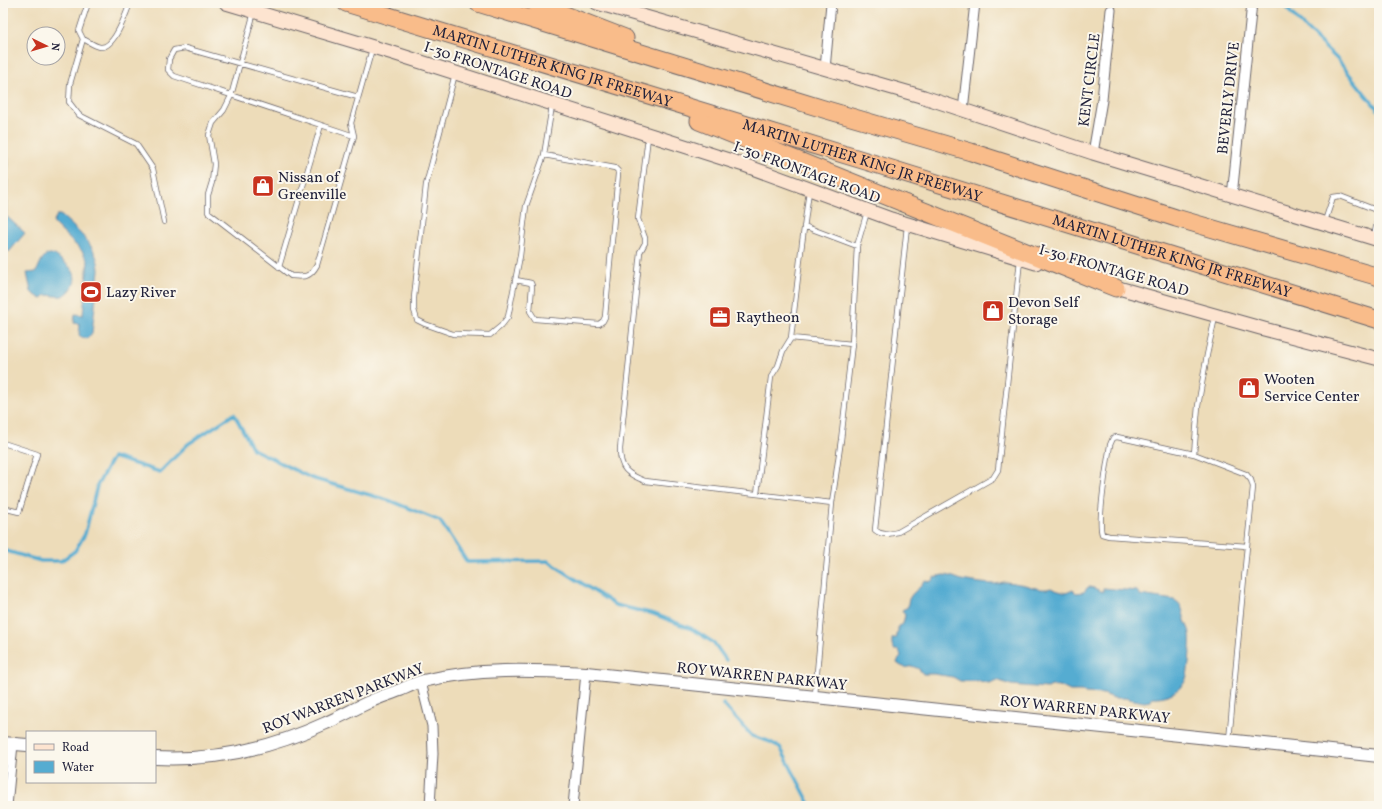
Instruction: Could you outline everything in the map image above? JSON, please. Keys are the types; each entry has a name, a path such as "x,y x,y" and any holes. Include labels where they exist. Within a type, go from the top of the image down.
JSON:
{"highway":[{"name":"MARTIN LUTHER KING JR FREEWAY","path":"346,3 869,162 1379,320"},
{"path":"478,3 763,91 971,152 1176,218 1379,277"},
{"path":"534,3 763,91"},
{"path":"589,78 1116,288"}],"main road":[{"name":"I-30 FRONTAGE ROAD","path":"226,3 373,47 744,165 868,211 1020,259 1216,316 1379,359"},
{"path":"597,3 924,97 1093,153 1376,239"}],"street":[{"path":"825,69 831,3"},
{"path":"963,110 975,3"},
{"name":"BEVERLY DRIVE","path":"1232,196 1252,3"},
{"name":"KENT CIRCLE","path":"1093,153 1102,100 1111,10"},
{"name":"ROY WARREN PARKWAY","path":"156,758 174,759 203,757 252,749 285,739 325,724 370,701 421,682 462,674 500,670 586,673 1379,756"},
{"path":"573,806 586,673"},
{"path":"421,682 432,726 433,754 430,806"},
{"path":"7,806 8,743 26,745"}],"lane":[{"path":"88,3 79,31 83,39 100,47 107,45 115,37 130,3"},
{"path":"254,11 231,96 224,110 213,123 209,135 214,164 212,182 208,195 208,212 291,276 304,277 313,273 317,265 354,136 351,123 373,47"},
{"path":"83,39 70,84 69,102 79,115 136,144 153,169 164,222"},
{"path":"354,136 174,76 168,70 169,58 174,50 185,48 358,97"},
{"path":"456,73 426,185 414,298 414,310 417,320 453,334 490,335 501,326 508,317 520,256 526,206 544,155 552,104"},
{"path":"279,267 321,125"},
{"path":"648,135 638,219 645,238 640,252 620,460 624,468 632,476 645,481 832,503"},
{"path":"516,280 531,283 530,311 535,319 599,324 605,317 618,171 614,168 544,155"},
{"path":"757,494 771,377 778,366 783,351 791,338 809,189"},
{"path":"1325,224 1333,197 1340,196 1376,210 1378,218 1376,239"},
{"path":"814,697 832,503 842,440 852,344 857,246 868,211"},
{"path":"907,224 875,530 880,534 887,535 898,532 993,478 998,470 1020,259"},
{"path":"804,226 857,246"},
{"path":"1194,454 1198,406 1216,316"},
{"path":"791,338 852,344"},
{"path":"1229,740 1253,487 1251,480 1246,474 1194,454 1117,437 1113,438 1110,445 1102,511 1102,534 1109,536 1247,546"},
{"path":"3,443 37,454 19,512 3,508"}],"water":[{"path":"3,157 8,157 6,216 25,233 9,252 3,247"},
{"name":"Lazy River","path":"57,215 63,217 87,240 98,262 99,270 92,333 87,339 79,335 80,324 74,323 75,314 83,315 88,261 82,251 55,225 53,222"},
{"path":"49,254 55,255 72,270 75,281 69,292 66,294 62,296 46,295 41,299 31,292 27,273 36,272 42,259"},
{"path":"943,575 984,583 995,584 1007,582 1039,589 1051,588 1066,593 1073,590 1076,593 1084,592 1088,587 1103,592 1103,588 1137,591 1140,595 1174,600 1181,606 1190,632 1189,660 1186,680 1178,690 1166,696 1152,697 1151,701 1144,702 1125,698 1114,698 1104,694 1070,691 1060,686 1052,686 1047,688 1011,685 997,680 989,683 979,681 960,681 953,677 923,674 919,669 912,666 902,666 897,663 901,657 899,650 894,650 892,639 896,638 898,626 903,624 905,615 902,610 908,607 908,601 911,596 925,580 929,582 933,580 934,577"}],"waterway":[{"path":"1282,3 1337,59 1379,111"},
{"path":"3,550 41,561 61,561 75,551 85,534 97,486 113,457 160,472 188,444 234,414 253,449 311,478 391,501 440,521 467,562 548,561 615,605 654,614 692,629 714,643 726,660"},
{"path":"723,704 752,736 780,747 811,806"}],"place":[{"name":"Nissan of Greenville","path":"263,186"},
{"name":"Lazy River","path":"91,292"},
{"name":"Devon Self Storage","path":"993,311"},
{"name":"Raytheon","path":"720,317"},
{"name":"Wooten Service Center","path":"1249,388"}]}
